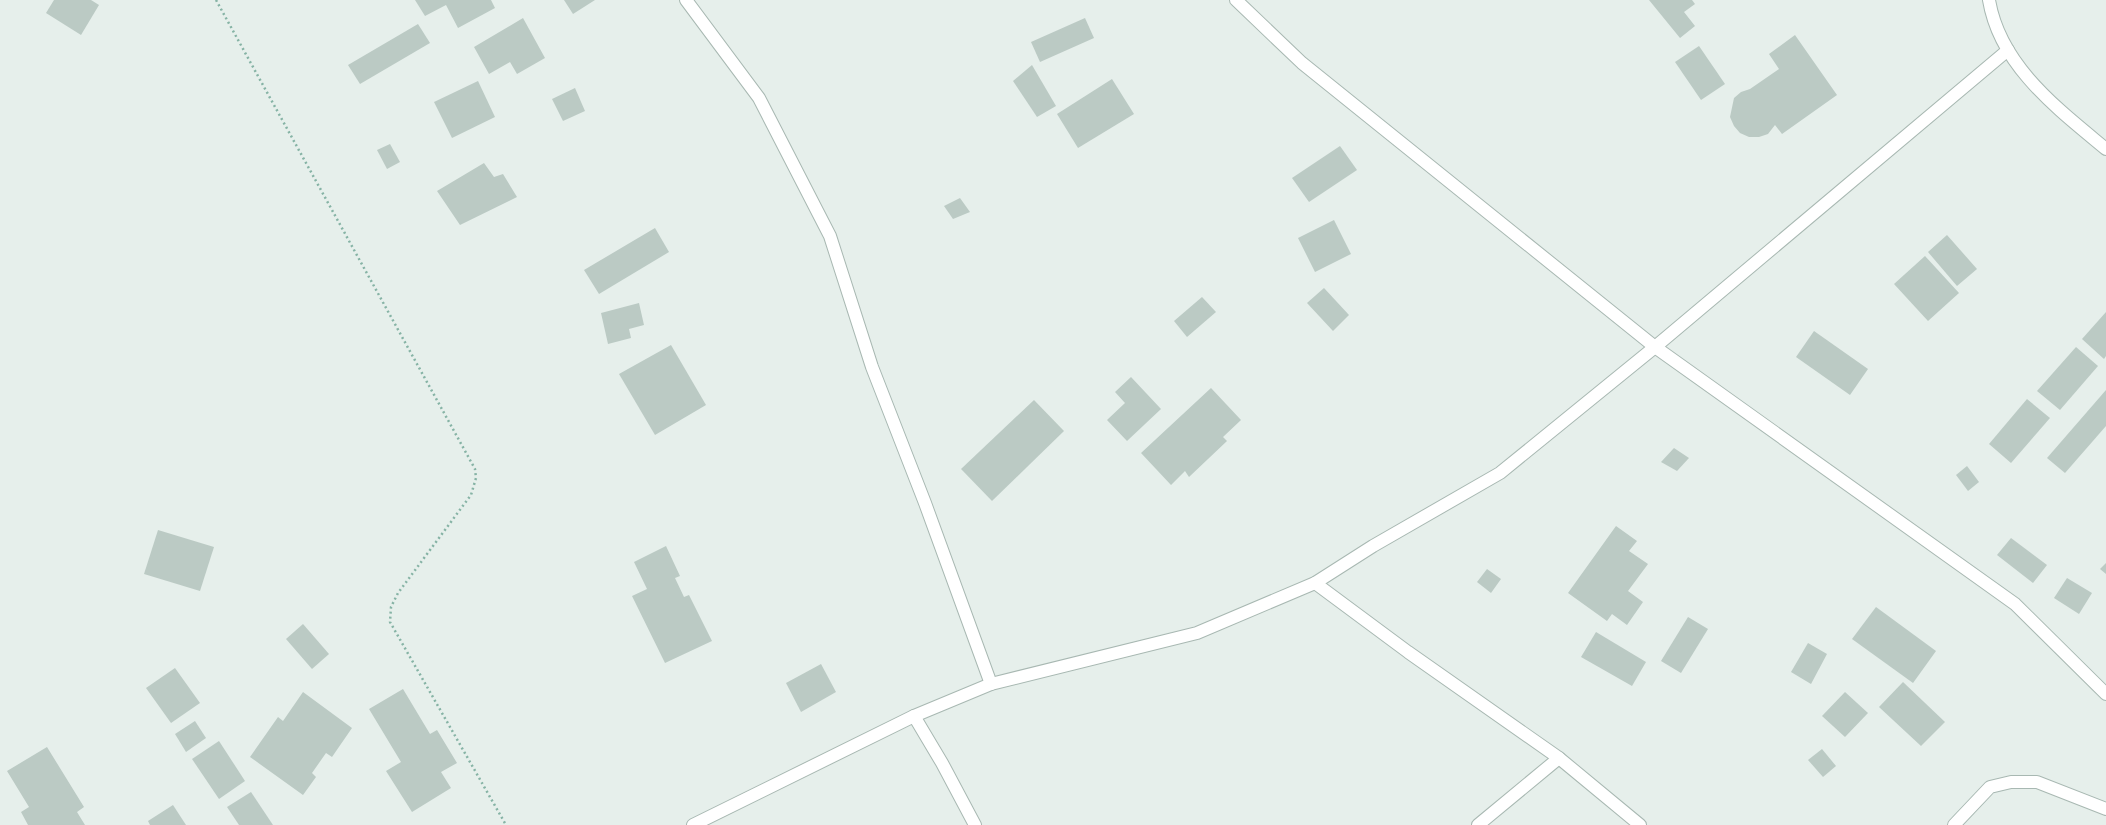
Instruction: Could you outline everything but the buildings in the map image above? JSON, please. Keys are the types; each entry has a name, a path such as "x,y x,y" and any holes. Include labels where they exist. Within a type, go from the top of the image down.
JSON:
{"street":[{"path":"686,0 759,98 830,236 872,366 925,503 991,684"},
{"path":"1236,0 1302,63 1656,347 2015,604 2106,694"},
{"path":"1989,0 1997,30 2008,50 2028,78 2057,107 2106,149"},
{"path":"693,825 914,716 991,684 1197,633 1315,583 1373,546 1500,473 1656,347 2008,50"},
{"path":"1315,583 1408,652 1559,758 1640,825"},
{"path":"914,716 942,763 975,825"},
{"path":"1478,825 1559,758"},
{"path":"1954,825 1990,787 2011,782 2037,782 2106,809"}],"path":[{"path":"216,0 475,469 476,478 471,495 398,592 391,607 390,622 506,825"}]}
